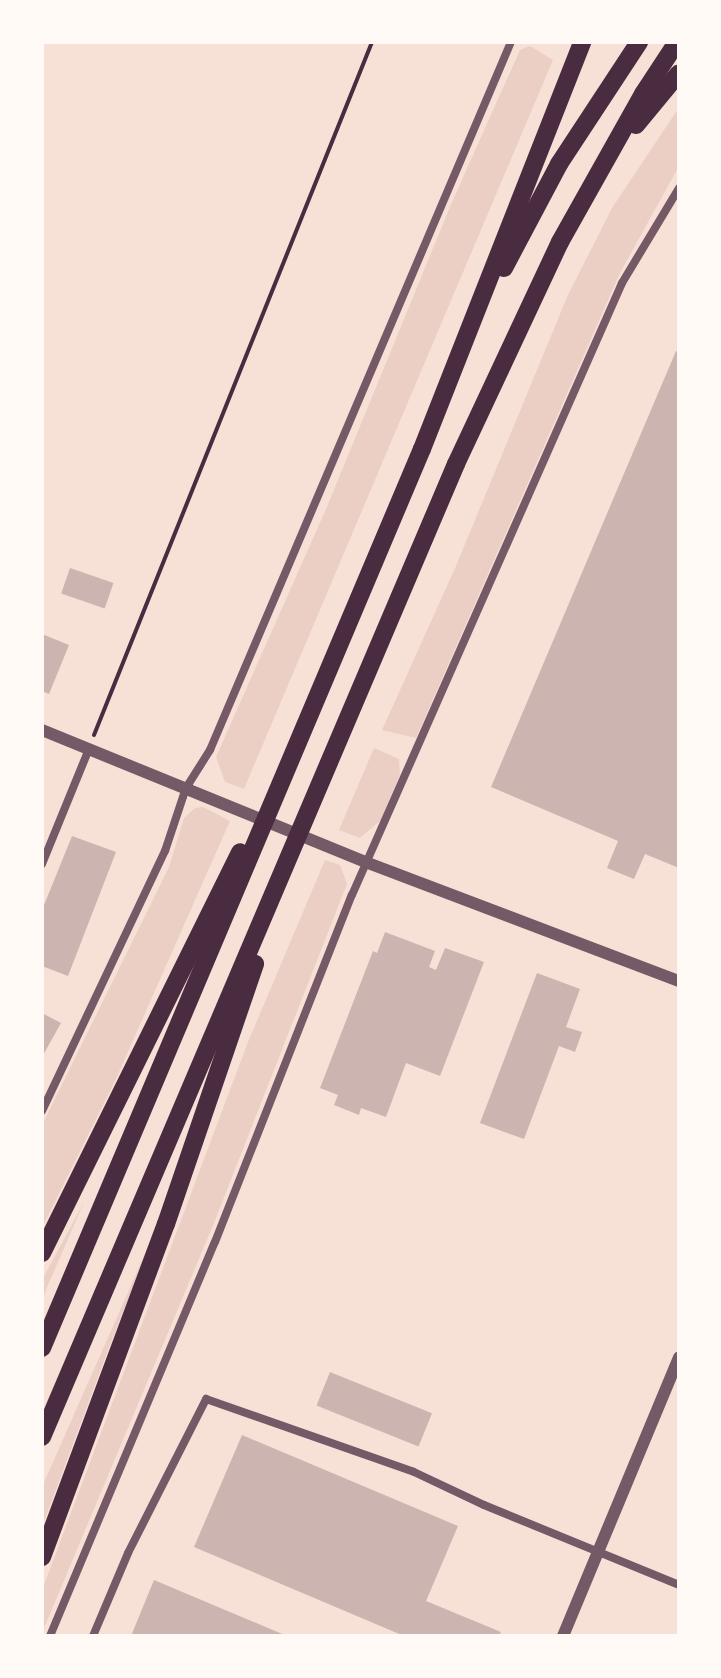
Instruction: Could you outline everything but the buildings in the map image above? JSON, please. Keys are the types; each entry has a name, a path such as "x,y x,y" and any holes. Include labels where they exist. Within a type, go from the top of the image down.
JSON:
{"highway":[{"path":"42,1348 422,449 582,42"},
{"path":"422,449 504,268 552,177 595,105 639,42"},
{"path":"42,1437 362,683 506,356 560,242 677,42"},
{"path":"600,171 679,73"},
{"path":"42,1253 329,670"},
{"path":"42,1557 166,1224 305,818"}],"street":[{"path":"42,1111 165,851 186,788 210,750 511,42"},
{"path":"50,1636 215,1242 368,863 622,283 679,188"},
{"path":"42,730 368,863 679,981"},
{"path":"42,864 89,749"},
{"path":"563,1636 679,1357"},
{"path":"93,1636 128,1553 206,1399 414,1472 484,1505 679,1585"}],"path":[{"path":"89,749 372,42"}],"shaded area":[{"path":"530,46 553,60 244,789 225,782 216,757 326,509 452,202 520,50"},
{"path":"676,112 679,113 679,166 620,273 416,738 382,730 456,566 567,297 612,208"},
{"path":"374,748 399,759 400,774 381,820 360,838 339,830"},
{"path":"203,807 230,821 116,1079 42,1228 42,1125 169,867 184,818 195,808"},
{"path":"325,860 340,865 347,884 214,1223 42,1633 42,1590 248,1042"},
{"path":"85,1200 48,1285 42,1300 42,1280"},
{"path":"155,1231 110,1345 42,1527 42,1487"}]}
